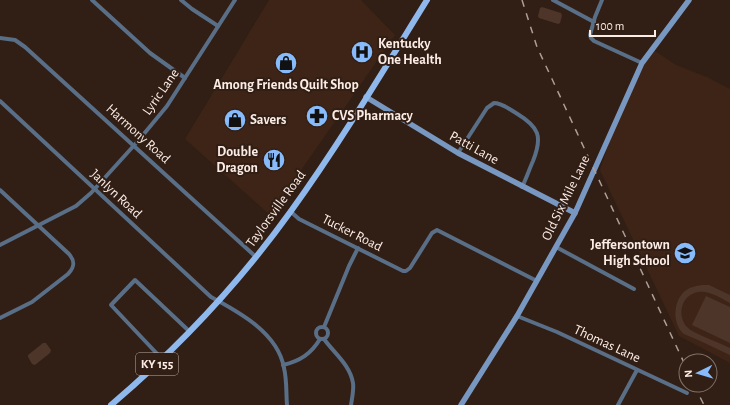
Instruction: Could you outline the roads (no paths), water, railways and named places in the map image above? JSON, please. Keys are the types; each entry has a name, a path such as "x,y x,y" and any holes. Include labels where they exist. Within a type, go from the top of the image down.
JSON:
{"main road":[{"name":"Taylorsville Road","path":"111,405 162,359 219,301 256,257 318,171 427,0"}],"street":[{"path":"92,0 150,53 186,78"},
{"path":"181,0 192,10 218,26"},
{"name":"Lyric Lane","path":"0,244 76,206 95,189 134,146 167,106 235,0"},
{"path":"553,0 593,25"},
{"path":"602,0 590,35 592,40 642,63"},
{"name":"Old Six Mile Lane","path":"461,405 517,316 574,213 642,63 689,0"},
{"name":"Harmony Road","path":"0,38 15,40 25,46 256,257"},
{"name":"Patti Lane","path":"366,97 458,153 574,213"},
{"name":"Janlyn Road","path":"0,101 211,297 238,312 265,334 277,350 283,365 287,405"},
{"path":"458,153 487,108 494,103 500,104 526,119 534,127 538,134 538,147 522,187"},
{"path":"0,190 72,258 74,263 73,268 68,274 32,302 0,318"},
{"name":"Tucker Road","path":"290,211 299,219 400,270 406,271 410,268 432,232 437,230 537,281"},
{"path":"556,247 634,289"},
{"path":"351,405 353,387 350,374 343,362 322,339 317,336 317,330 324,327 345,275 358,248"},
{"path":"162,359 111,305 135,280 189,331"},
{"name":"Thomas Lane","path":"517,316 557,332 678,389"},
{"path":"283,365 298,360 306,355 322,339 327,337 328,333 324,327"},
{"path":"618,405 637,370"}],"railway":[{"path":"522,0 537,47 679,353"},
{"path":"698,393 704,405"}],"place":[{"name":"Kentucky One Health","path":"362,52"},
{"name":"Among Friends Quilt Shop","path":"286,63"},
{"name":"CVS Pharmacy","path":"317,116"},
{"name":"Savers","path":"235,120"},
{"name":"Double Dragon","path":"274,160"},
{"name":"Jeffersontown High School","path":"685,253"}]}
